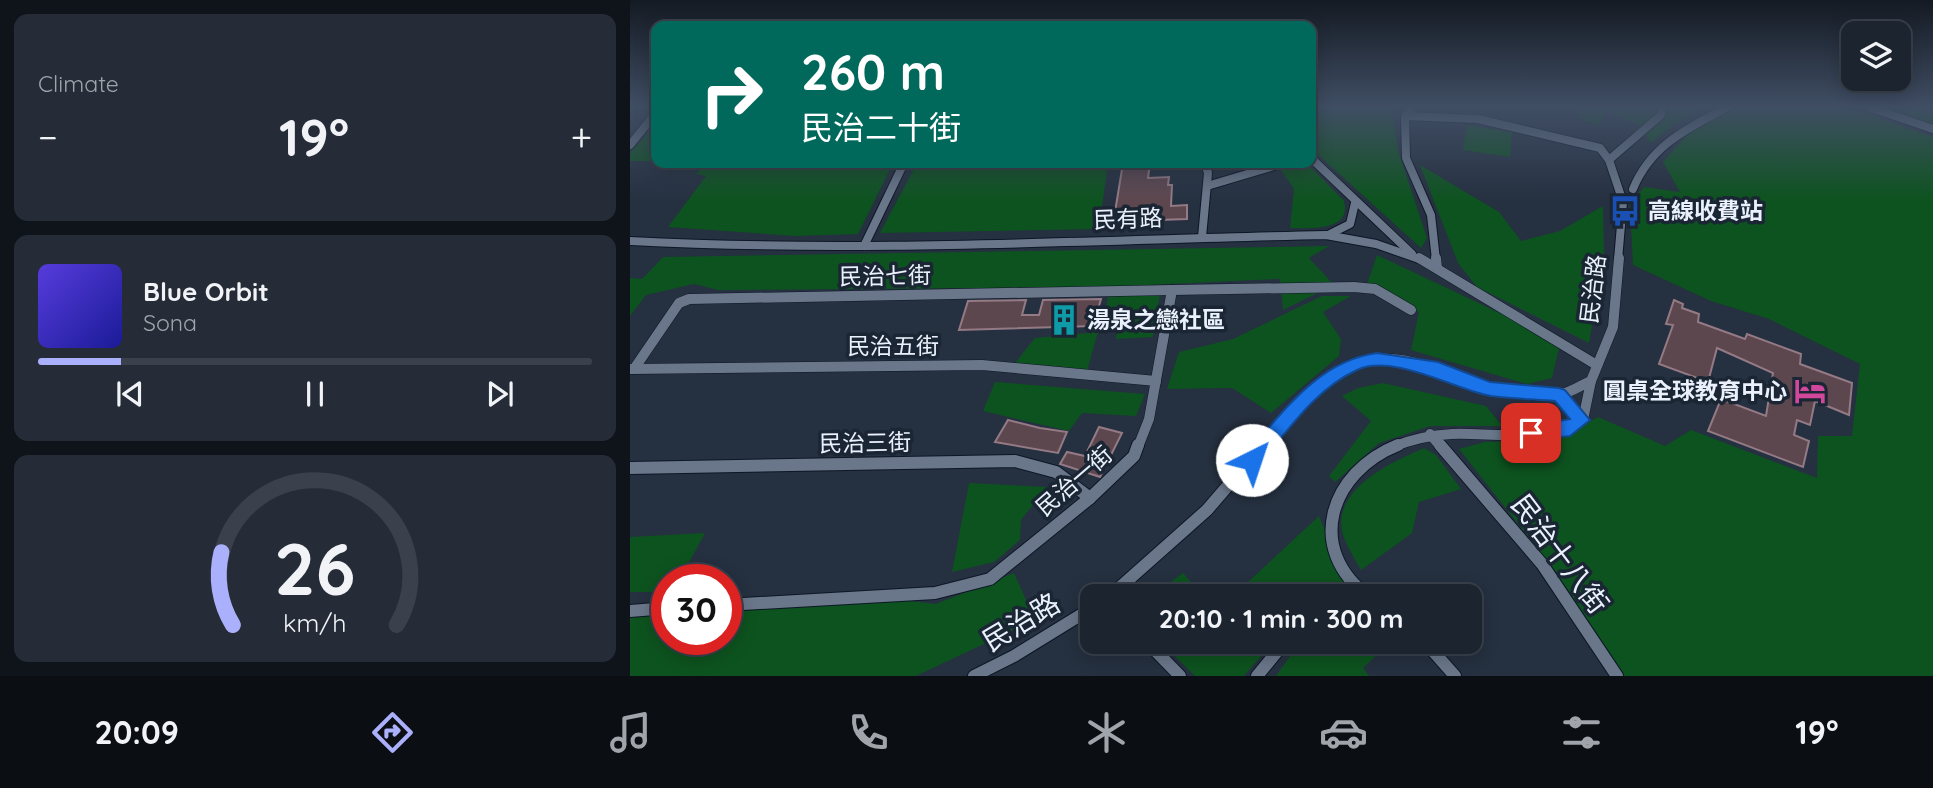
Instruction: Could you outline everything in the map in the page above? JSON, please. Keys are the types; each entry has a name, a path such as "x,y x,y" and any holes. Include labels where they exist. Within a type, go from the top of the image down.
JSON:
{"street":[{"path":"1406,139 1406,158 1431,215 1437,268"},
{"path":"1563,139 1600,148 1610,159 1614,188 1623,202 1645,174 1650,156 1671,139"},
{"path":"1610,159 1634,139"},
{"path":"1316,163 1355,203 1414,256"},
{"path":"864,246 902,168"},
{"path":"1202,237 1207,186 1205,168"},
{"path":"1207,186 1267,168"},
{"name":"民治路","path":"1581,420 1591,403 1591,381 1595,364 1613,327 1623,202"},
{"path":"1326,235 1344,230 1352,223 1356,213 1355,203"},
{"name":"民有路","path":"630,241 724,247 864,246 1326,235 1376,244 1414,256 1595,364"},
{"path":"1172,290 1354,287 1375,289 1411,310"},
{"name":"民治七街","path":"632,369 679,303 689,299 1172,290"},
{"name":"民治一街","path":"742,604 935,593 990,579 1090,498 1134,456 1149,419 1172,290"},
{"path":"1126,584 1170,547 1220,496 1316,387 1355,363 1377,360 1409,363 1438,369 1489,388 1559,395 1591,381"},
{"name":"民治五街","path":"632,369 982,365 1156,381"},
{"path":"1354,584 1335,550 1329,516 1338,493 1371,457 1430,434 1550,433 1570,429 1581,420 1559,395"},
{"name":"民治十八街","path":"1430,434 1542,564 1617,676"},
{"name":"民治三街","path":"630,468 1015,461 1050,467 1081,487 1090,498"},
{"path":"630,611 651,609"},
{"name":"民治路","path":"974,676 1014,656 1080,615"},
{"path":"1159,654 1180,676"},
{"path":"1257,676 1274,654"},
{"path":"1436,654 1455,676"}],"green space":[{"path":"643,139 651,139 651,161 630,161 630,153"},
{"path":"1316,139 1396,139 1427,238 1421,248 1316,153"},
{"path":"1465,139 1511,139 1510,157 1463,150"},
{"path":"1684,139 1933,139 1933,676 1624,676 1549,563 1459,449 1485,442 1558,440 1598,417 1665,446 1691,430 1817,478 1818,436 1852,436 1860,364 1769,319 1711,301 1633,265 1630,204 1644,187 1680,192 1663,162"},
{"path":"1420,165 1499,212 1521,241 1560,231 1603,206 1604,252 1589,343 1477,287 1458,263"},
{"path":"702,168 891,168 858,234 795,236 668,227 706,176 696,174"},
{"path":"914,168 1107,168 1099,229 880,233"},
{"path":"1312,168 1344,201 1345,211 1342,218 1327,226 1290,228 1294,189 1281,170"},
{"path":"1329,246 1309,258 1334,285 1283,310 1280,279 1103,287 718,290 694,284 646,295 630,316 630,278 642,279 663,257"},
{"path":"1377,255 1506,316 1559,348 1552,378 1527,384 1411,350 1419,312 1366,287"},
{"path":"1160,294 1153,337 1116,339 1118,325 1103,324 1108,297"},
{"path":"1322,296 1351,296 1323,312 1341,339 1339,356 1271,413 1232,388 1167,389 1179,352 1233,339"},
{"path":"1098,332 1087,371 1015,363 1035,338"},
{"path":"995,382 1145,394 1136,416 1082,413 1069,431 983,411"},
{"path":"1383,383 1486,406 1502,426 1430,426 1379,443 1335,482 1329,476 1371,421 1342,396 1358,388"},
{"path":"1424,448 1436,455 1461,489 1419,502 1412,533 1361,570 1342,531 1342,516 1347,502 1356,490 1382,469"},
{"path":"969,483 1047,487 1021,520 1020,540 994,562 952,572"},
{"path":"1319,516 1347,584 1246,584"},
{"path":"705,533 688,564 651,564 651,592 630,592 630,537"},
{"path":"1014,573 1035,620 916,676 630,676 630,615 651,614 651,655 742,655 742,610 900,600 936,604"},
{"path":"1183,573 1193,584 1168,584"},
{"path":"1173,654 1263,654 1244,676 1195,676"},
{"path":"1292,654 1378,654 1363,668 1369,676 1276,676"}],"building":[{"path":"1122,168 1149,168 1148,178 1169,177 1168,185 1172,185 1171,206 1187,205 1187,219 1128,221 1129,212 1115,212"},
{"path":"1101,299 1093,326 959,330 968,301 1026,300 1022,315 1039,315 1043,300"},
{"name":"圓桌全球教育中心","path":"1674,300 1683,304 1682,308 1699,314 1698,322 1745,339 1747,334 1801,354 1800,364 1852,383 1849,415 1815,401 1810,425 1797,420 1794,435 1809,441 1803,467 1708,431 1721,399 1766,416 1773,373 1717,348 1708,382 1659,364 1673,325 1666,324"},
{"path":"1008,420 1067,432 1058,453 995,442"},
{"path":"1099,427 1122,433 1100,477 1060,464 1067,452 1085,456"}],"place":[{"name":"高線收費站","path":"1625,211"},
{"name":"湯泉之戀社區","path":"1064,320"},
{"name":"圓桌全球教育中心","path":"1810,391"}],"route":[{"path":"1252,460 1316,387 1355,363 1377,360 1438,369 1489,388 1559,395 1581,420 1570,429 1531,433"}]}
